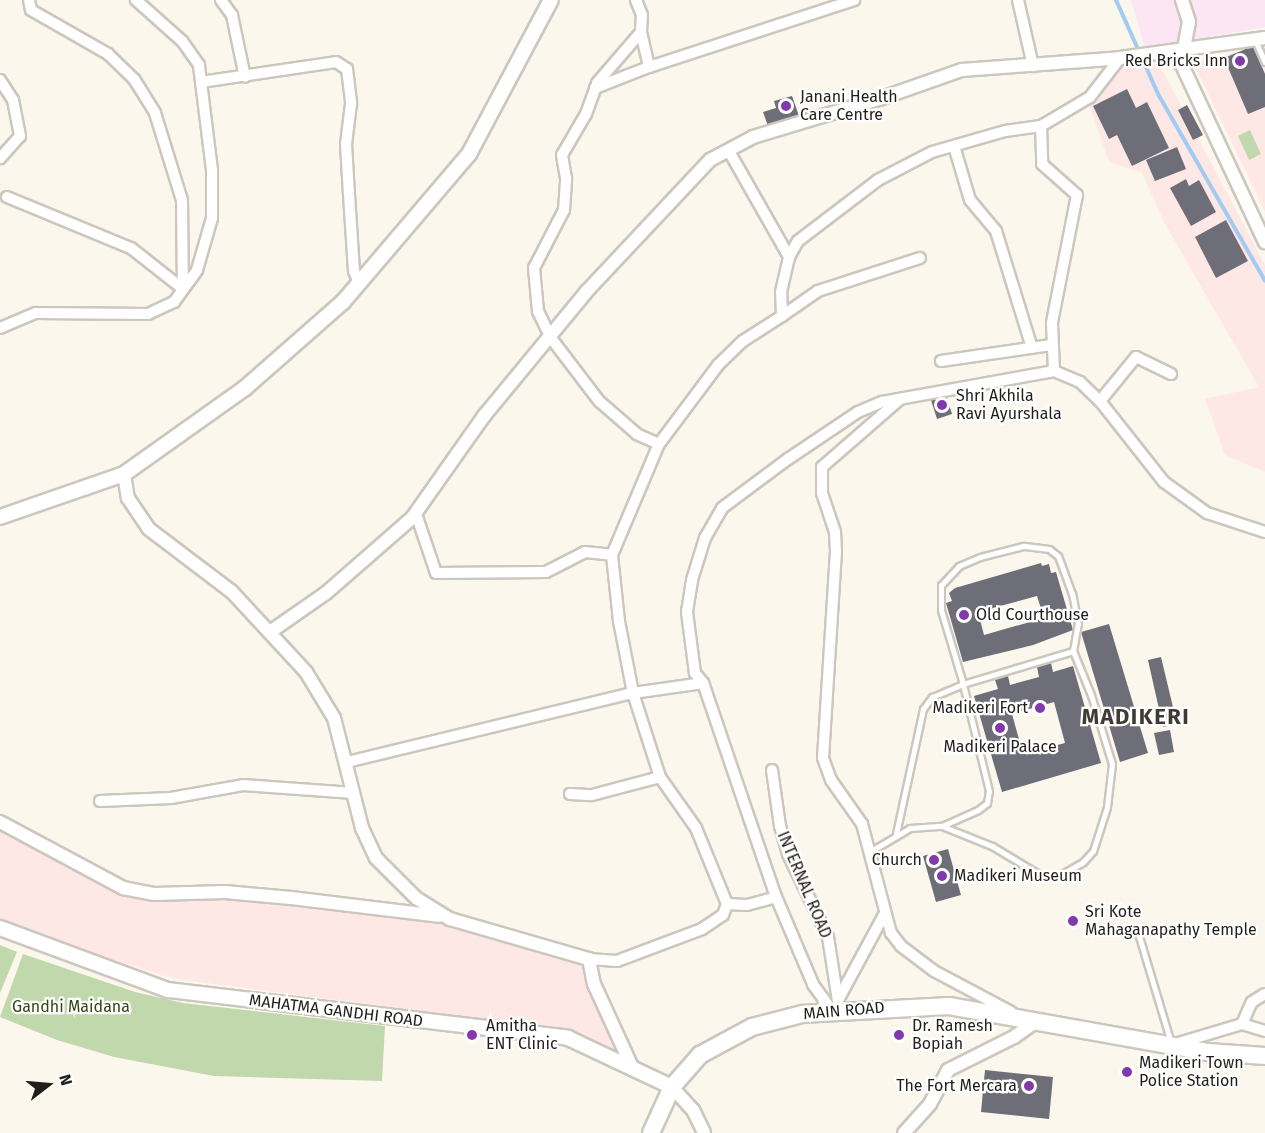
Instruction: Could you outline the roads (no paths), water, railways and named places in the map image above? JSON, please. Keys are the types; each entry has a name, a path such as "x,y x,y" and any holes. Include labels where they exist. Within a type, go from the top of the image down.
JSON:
{"main road":[{"path":"0,517 124,474 246,388 359,283 469,154 551,0"},
{"name":"MAHATMA GANDHI ROAD","path":"0,928 168,990 568,1038 672,1087"},
{"name":"MAIN ROAD","path":"651,1133 672,1087 700,1055 725,1040 774,1020 835,1006 950,1006 1172,1045 1265,1056"}],"street":[{"path":"29,0 31,10 108,54 134,79 155,113 182,200 183,290"},
{"path":"0,328 36,313 148,314 174,302 197,270 212,218 212,170 199,65 182,41 136,0"},
{"path":"221,0 232,15 245,76"},
{"path":"636,0 642,15 641,32 649,67"},
{"path":"595,88 649,67 854,0"},
{"path":"1017,0 1033,66"},
{"path":"1182,0 1189,22 1186,48 1181,63 1265,242"},
{"path":"641,32 595,88 586,114 562,155 566,178 564,210 534,268 538,311 551,338 599,401 637,434 658,444"},
{"path":"270,632 326,593 416,514 484,416 551,338 587,291 710,160 730,153 753,137 879,99 962,70 1120,58 1260,39"},
{"path":"782,316 781,292 789,256 798,241 878,180 932,152 1005,131 1041,126 1090,97 1120,58"},
{"path":"201,82 336,62 347,69 351,104 346,144 354,271 359,283"},
{"path":"0,80 13,100 20,136 0,158"},
{"path":"1041,126 1042,164 1077,195 1051,345 1054,371"},
{"path":"954,146 970,200 996,231 1032,348"},
{"path":"730,153 789,256"},
{"path":"7,197 130,248 183,290"},
{"path":"0,822 123,888 154,894 225,892 351,903 450,918 590,959 617,961 702,929 723,915 727,904 696,828 660,777 633,693 612,555 658,444 718,365 743,341 818,291 920,258"},
{"path":"941,361 1051,345"},
{"path":"1100,401 1136,357 1171,374"},
{"path":"884,915 835,1006 813,984 776,897 703,683 695,673 687,612 705,538 722,508 858,412 901,399 1054,371 1080,382 1100,401 1164,482 1207,513 1265,532"},
{"path":"901,399 822,467 821,479 836,551 823,758 831,780 862,824 871,851 884,915 891,933 914,956 1019,1017"},
{"path":"124,474 128,498 149,529 232,592 306,672 334,718 362,828 376,858 416,898 450,918"},
{"path":"416,514 436,573 546,572 585,552 612,555"},
{"path":"347,762 633,693 703,683"},
{"name":"INTERNAL ROAD","path":"772,770 780,826 788,854 828,937 835,1006"},
{"path":"570,794 592,795 660,777"},
{"path":"100,801 171,798 243,785 354,793"},
{"path":"727,904 747,904 776,897"},
{"path":"590,959 598,993 633,1069"},
{"path":"1242,1024 1252,1002 1265,994"},
{"path":"904,1133 930,1104 948,1070 1014,1038 1037,1021"},
{"path":"1172,1045 1242,1024 1265,1031"},
{"path":"672,1087 693,1110 704,1133"}],"lane":[{"path":"1260,39 1265,62"},
{"path":"871,851 896,834 910,828 942,826 978,810 987,802 989,791 963,684 941,610 941,585 959,566 1005,548 1039,546 1058,556 1076,609 1078,624 1073,651 1091,694 1112,764 1107,807 1093,850 1071,871 1057,877 1042,876 992,846 942,826"},
{"path":"896,834 923,709 932,697 963,684 1073,651"},
{"path":"1138,933 1172,1045"}],"waterway":[{"path":"1116,0 1158,94 1265,281"}],"place":[{"name":"Red Bricks Inn","path":"1240,61"},
{"name":"Janani Health Care Centre","path":"786,106"},
{"name":"Shri Akhila Ravi Ayurshala","path":"942,405"},
{"name":"Old Courthouse","path":"964,615"},
{"name":"Madikeri Fort","path":"1040,708"},
{"name":"Madikeri Palace","path":"1000,728"},
{"name":"Church","path":"934,860"},
{"name":"Madikeri Museum","path":"942,876"},
{"name":"Sri Kote Mahaganapathy Temple","path":"1073,921"},
{"name":"Amitha ENT Clinic","path":"472,1035"},
{"name":"Dr. Ramesh Bopiah","path":"899,1035"},
{"name":"Madikeri Town Police Station","path":"1127,1072"},
{"name":"The Fort Mercara","path":"1029,1086"}],"district":[{"name":"MADIKERI","path":"1136,717"}],"park label":[{"name":"Gandhi Maidana","path":"71,1007"}]}
